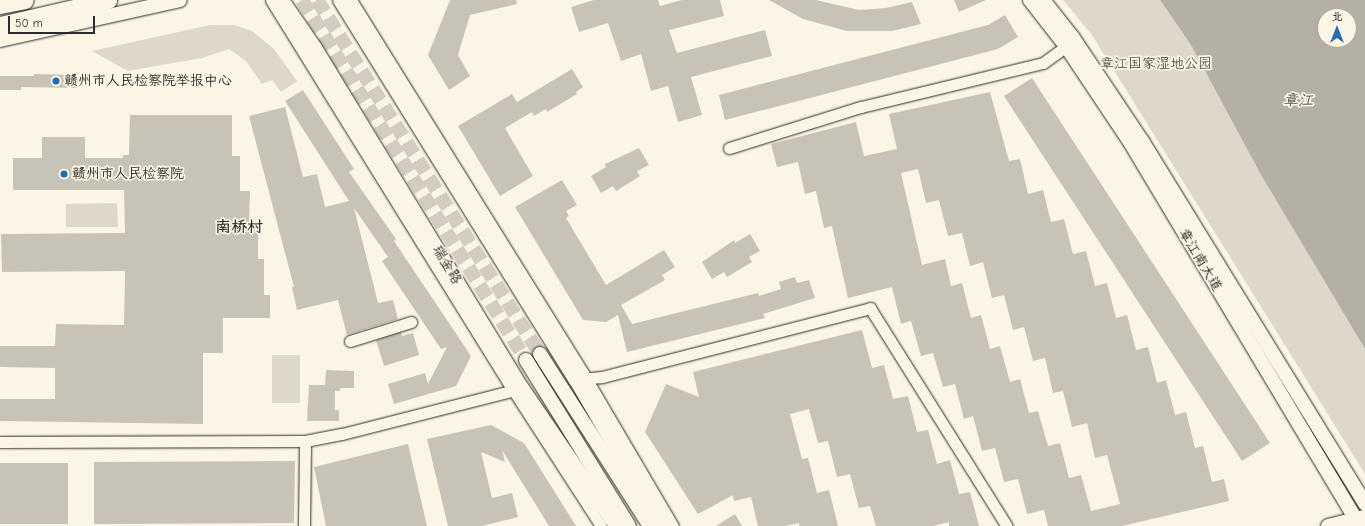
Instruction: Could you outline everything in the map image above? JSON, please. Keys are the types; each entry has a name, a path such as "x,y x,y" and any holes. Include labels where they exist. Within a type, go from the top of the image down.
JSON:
{"highway":[{"path":"0,5 25,0"},
{"path":"0,25 108,0"}],"main road":[{"path":"0,40 52,30 180,0"},
{"name":"瑞金路","path":"282,0 315,48 518,389 616,526"},
{"path":"340,0 581,379 661,526"},
{"name":"章江南大道","path":"1030,0 1066,46 1130,142 1361,521"},
{"name":"章江南大道","path":"1043,0 1073,38 1142,141 1365,504"},
{"path":"540,354 650,526"},
{"path":"526,360 629,526"},
{"path":"1328,526 1361,521"}],"street":[{"path":"271,0 518,389 601,526"},
{"path":"351,0 581,379 673,526"},
{"path":"730,148 861,107 1043,63 1066,46"},
{"path":"581,379 602,377 870,308 1007,526"},
{"path":"350,341 410,322"},
{"path":"0,442 305,441 342,434 518,389"},
{"path":"304,526 305,441"}],"green space":[{"name":"章江国家湿地公园","path":"1063,0 1160,0 1191,45 1261,175 1365,349 1365,474 1092,35"},
{"path":"210,25 235,25 252,31 274,49 297,81 281,92 272,80 262,84 246,61 229,49 202,58 128,71 92,51"},
{"path":"117,203 118,227 66,227 66,204"},
{"path":"272,355 300,355 300,403 272,403"}],"water":[{"name":"章江","path":"1160,0 1365,0 1365,349 1261,175 1191,45"}],"building":[{"path":"450,0 516,0 517,4 470,15 458,55 470,76 449,90 428,55"},
{"path":"594,0 658,0 660,6 682,0 720,0 724,16 669,30 677,53 765,30 772,56 691,77 702,115 678,122 668,86 651,91 641,54 621,61 608,23 579,32 571,7"},
{"path":"769,0 816,0 859,10 886,8 912,2 921,24 892,31 847,31 803,19"},
{"path":"954,0 986,0 959,12"},
{"path":"1005,15 1018,37 998,49 725,120 719,95 988,25"},
{"path":"572,69 583,87 576,92 577,94 547,112 546,109 534,116 532,112 505,128 533,176 500,196 458,126 512,94 517,102"},
{"path":"34,74 77,75 77,88 21,87 21,90 0,90 0,76 34,76"},
{"path":"1032,78 1270,443 1242,461 1004,96"},
{"path":"303,90 354,169 349,172 396,239 394,241 471,356 456,386 394,404 388,384 425,373 428,384 447,347 441,349 382,261 388,257 354,208 378,303 393,300 398,319 347,335 338,300 297,310 292,287 294,287 249,116 285,107 303,177 317,174 325,207 349,201 285,101"},
{"path":"990,92 1009,161 1020,159 1028,194 1043,190 1051,222 1064,219 1073,254 1086,251 1095,286 1107,283 1116,318 1127,315 1136,350 1148,347 1157,383 1166,380 1175,415 1186,412 1195,448 1203,446 1212,482 1224,479 1229,501 1122,526 1048,526 1044,510 1027,514 1018,479 1004,482 995,448 982,451 973,416 964,419 955,384 943,387 933,353 921,356 911,321 901,324 892,287 848,298 832,226 824,228 816,191 805,194 798,162 777,167 771,144 856,122 864,156 897,149 889,114","holes":["918,169 926,203 939,200 948,236 962,233 970,266 983,262 992,298 1004,295 1013,330 1024,327 1033,361 1045,358 1053,393 1063,391 1072,427 1087,423 1095,458 1107,455 1120,504 1091,511 1081,475 1069,478 1060,443 1048,446 1038,411 1029,413 1020,379 1010,382 1000,346 990,349 981,315 971,318 962,283 951,286 945,259 922,265 901,173"]},
{"path":"130,115 232,115 232,156 240,156 240,191 250,191 249,224 258,224 258,259 264,259 264,295 270,295 270,318 223,318 223,353 203,353 203,424 0,421 0,399 55,399 55,368 0,367 0,346 55,346 56,324 124,325 125,271 2,272 1,234 125,233 124,190 13,190 13,158 42,158 42,137 85,137 85,158 123,158 123,155 129,155"},
{"path":"639,148 649,165 637,171 640,176 616,191 613,186 601,193 591,176 606,167 605,164"},
{"path":"562,180 577,205 566,211 569,216 566,218 606,285 664,250 675,267 662,275 665,280 621,305 632,324 758,293 759,296 781,289 779,282 795,277 797,283 809,280 815,298 763,314 765,318 627,352 618,315 606,322 583,320 515,207"},
{"path":"750,234 760,251 749,257 752,262 727,277 724,272 712,279 702,262 734,240 735,243"},
{"path":"862,330 872,368 884,365 893,399 908,396 917,432 928,430 937,464 950,460 959,494 970,492 979,526 949,526 949,522 933,526 876,526 870,506 859,508 850,474 837,477 828,441 818,443 809,409 790,414 802,459 808,458 817,493 829,490 838,526 799,526 799,523 785,526 758,526 751,497 734,501 733,495 698,514 645,432 666,384 699,397 693,372"},
{"path":"401,332 402,336 413,333 419,355 384,366 376,340"},
{"path":"326,370 354,371 354,388 340,388 340,391 335,391 335,410 339,410 339,421 307,421 309,385 325,385"},
{"path":"491,425 524,443 576,526 549,526 502,450 505,462 481,452 492,498 512,493 518,517 482,526 448,526 427,439"},
{"path":"408,444 427,526 326,526 314,467"},
{"path":"295,461 294,523 94,524 94,462"},
{"path":"0,463 68,463 68,524 0,524"},
{"path":"735,514 742,526 716,526"}],"tunnel":[{"path":"302,0 526,360"},
{"path":"317,0 540,354"}],"place":[{"name":"赣州市人民检察院举报中心","path":"56,81"},
{"name":"赣州市人民检察院","path":"64,174"}],"district":[{"name":"南桥村","path":"239,227"}]}
